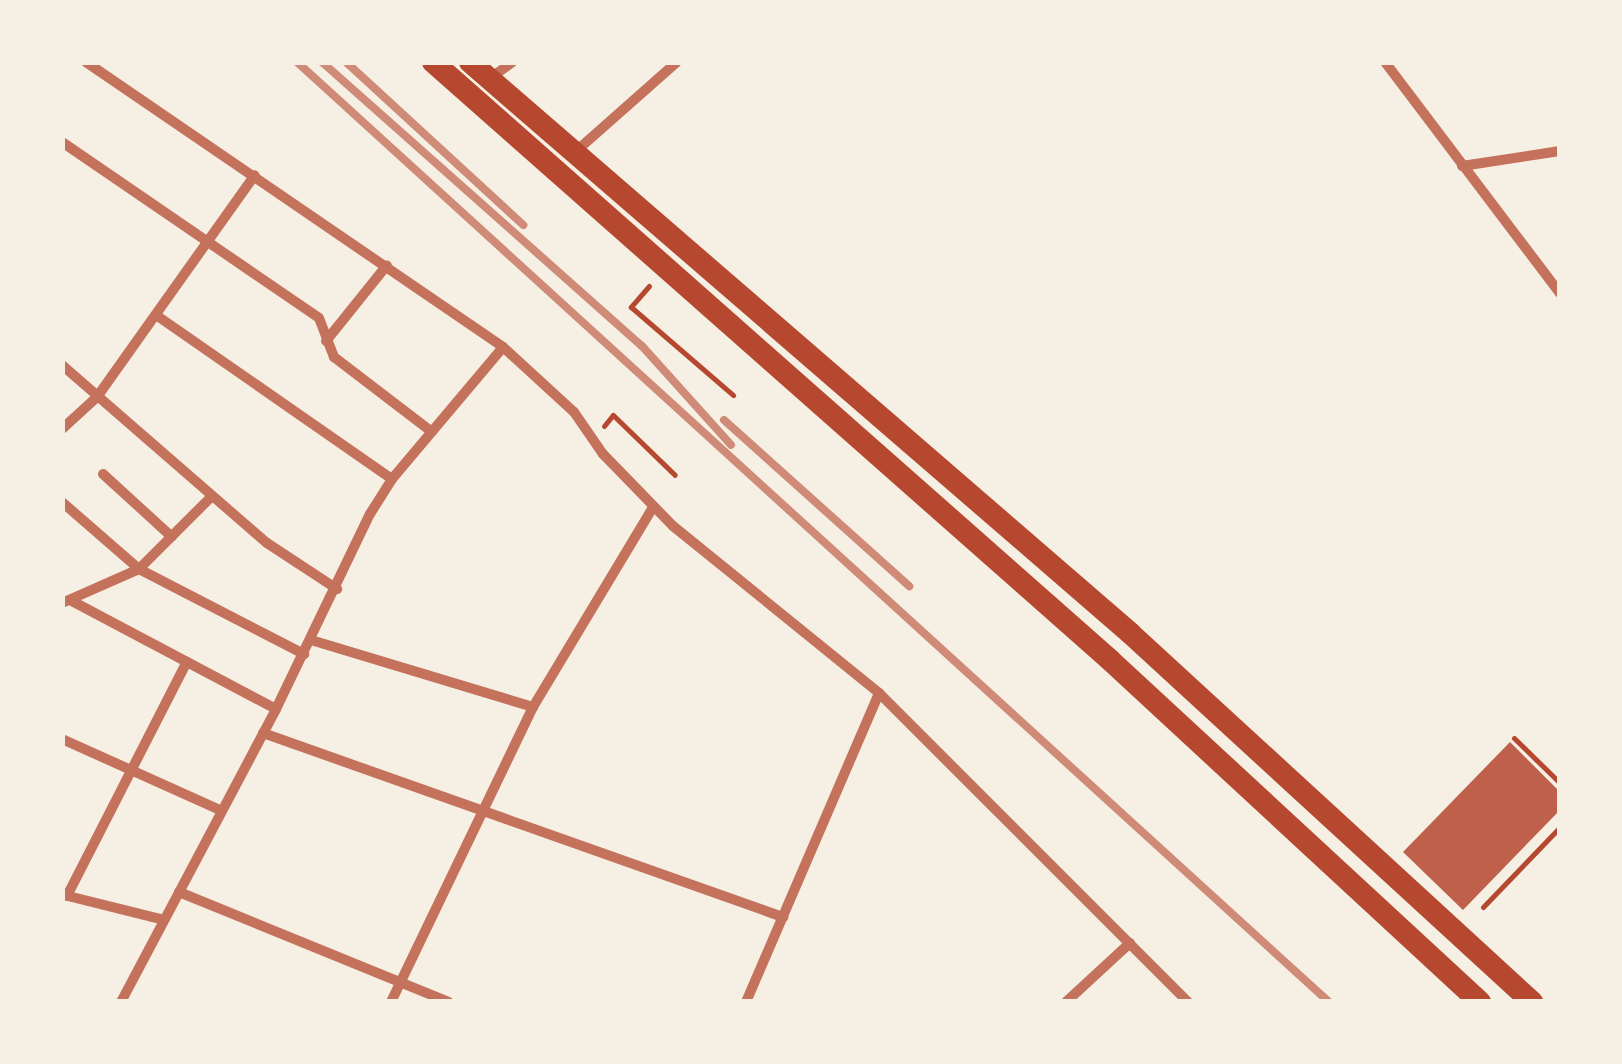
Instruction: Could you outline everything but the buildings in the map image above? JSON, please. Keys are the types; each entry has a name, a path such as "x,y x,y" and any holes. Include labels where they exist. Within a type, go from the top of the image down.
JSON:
{"main road":[{"path":"432,62 1110,660 1480,1002"},
{"path":"470,62 1130,633 1532,1002"},
{"path":"650,252 666,232"},
{"path":"848,429 866,406"},
{"path":"946,514 966,491"},
{"path":"1110,660 1130,633"}],"street":[{"path":"86,62 504,348 574,412 603,454 653,507 879,693 1188,1002"},
{"path":"488,80 512,62"},
{"path":"573,154 677,62"},
{"path":"1385,62 1560,293"},
{"path":"62,142 320,318 334,357 432,432"},
{"path":"1462,166 1560,151"},
{"path":"62,429 97,398 255,176"},
{"path":"326,342 387,265"},
{"path":"156,315 392,480"},
{"path":"121,1002 276,709 364,526 392,480 504,348"},
{"path":"62,365 297,566 337,589"},
{"path":"103,474 172,537"},
{"path":"66,602 139,569 212,496"},
{"path":"62,502 139,569 304,654"},
{"path":"391,1002 533,708 653,507"},
{"path":"66,602 276,709"},
{"path":"311,640 533,708"},
{"path":"164,920 65,895 187,662"},
{"path":"746,1002 879,693"},
{"path":"263,732 783,917"},
{"path":"62,739 222,811"},
{"path":"180,892 448,1002"},
{"path":"1066,1002 1130,943"}],"path":[{"path":"631,307 733,395"},
{"path":"613,414 675,475"},
{"path":"1514,738 1560,782"},
{"path":"1482,907 1560,827"}],"railway":[{"path":"297,62 1329,1002"},
{"path":"322,62 642,346 731,445"},
{"path":"346,62 523,225"},
{"path":"724,420 909,586"}]}
